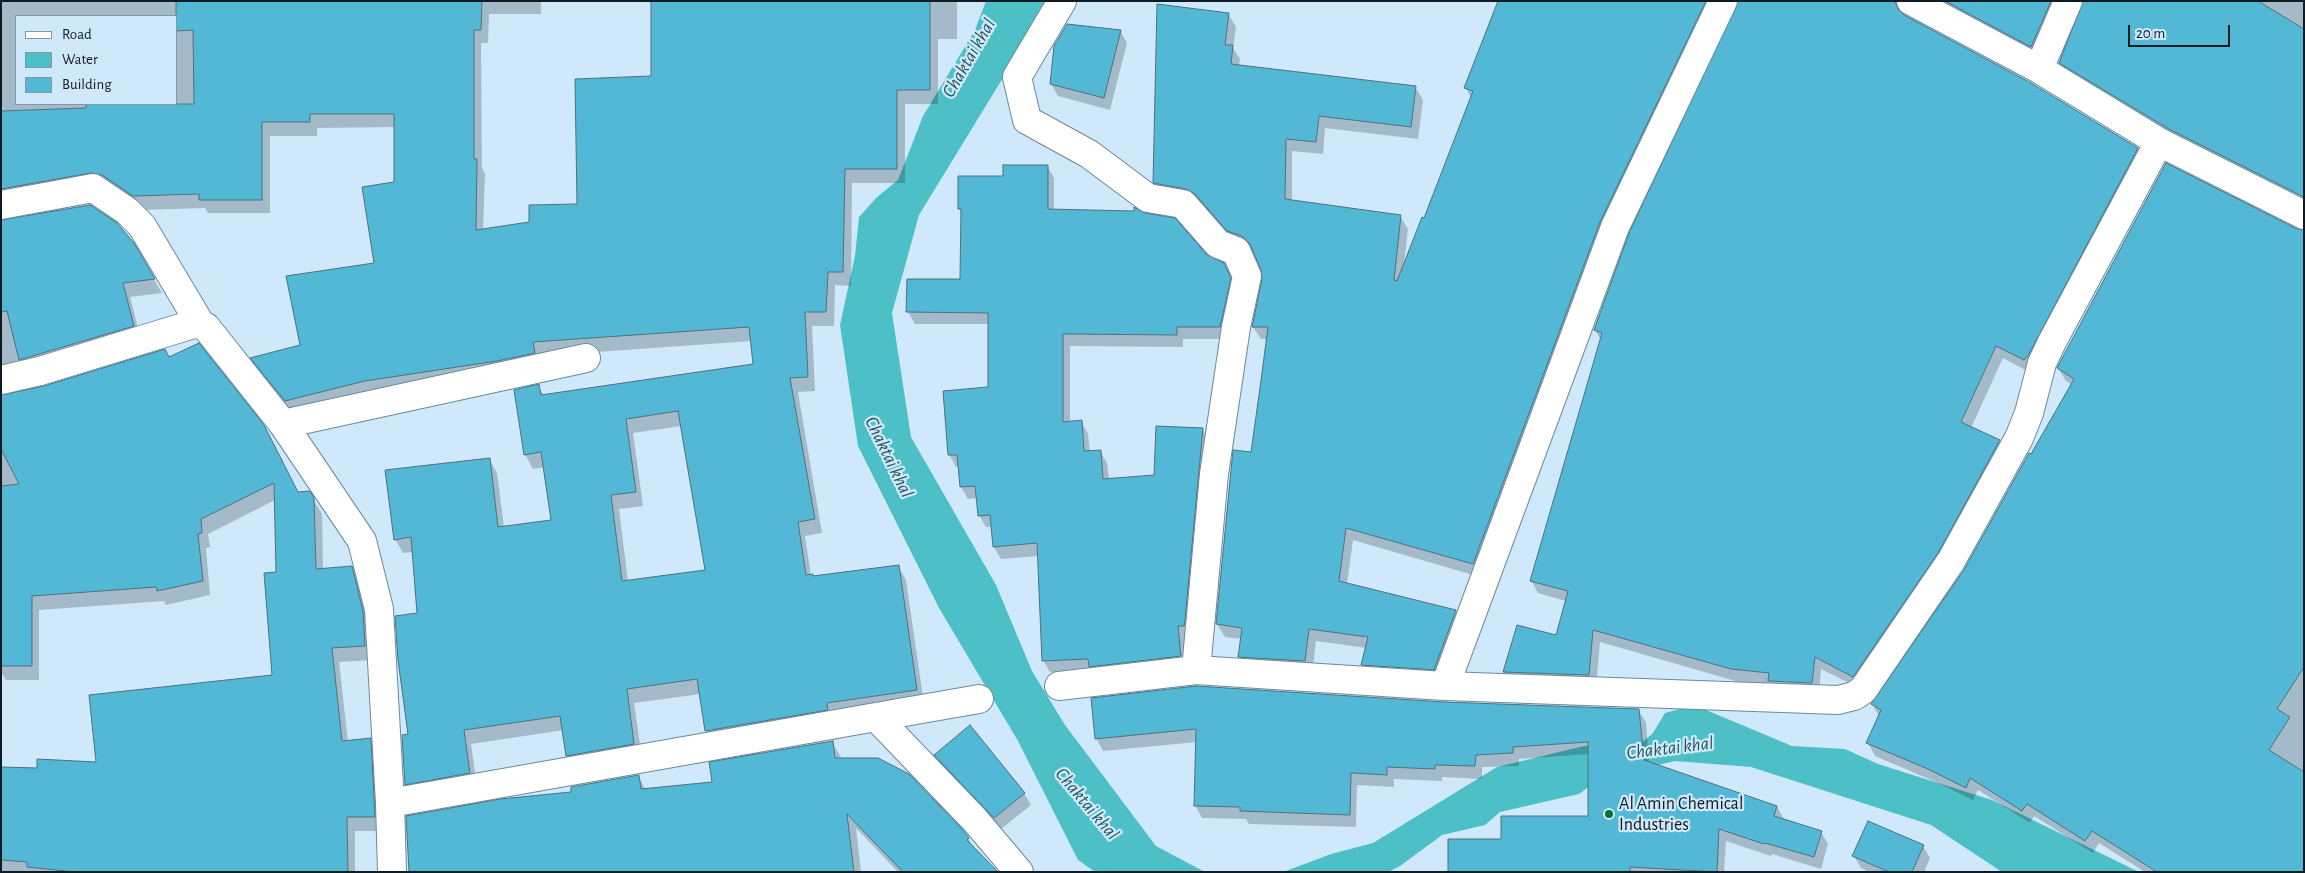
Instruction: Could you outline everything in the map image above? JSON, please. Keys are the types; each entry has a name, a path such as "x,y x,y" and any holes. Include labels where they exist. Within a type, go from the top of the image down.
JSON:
{"street":[{"path":"1062,1 1017,77 1027,120 1089,154 1148,198 1184,204 1218,244 1236,251 1247,276 1236,327 1214,474 1196,670"},
{"path":"1445,686 1615,227 1722,1"},
{"path":"1911,1 2039,69 2159,142 2304,215"},
{"path":"2039,69 2068,1"},
{"path":"1059,686 1196,670 1445,686 1838,700 1854,696 1863,690 1951,561 2014,447 2029,413 2042,363 2159,142"},
{"path":"1,205 94,188 127,211 142,226 201,325 283,424 362,541 378,609 390,803 392,872"},
{"path":"1,380 40,371 197,323 201,325"},
{"path":"283,424 586,358"},
{"path":"390,803 979,699"},
{"path":"876,717 974,819 1019,872"}],"water":[{"name":"Chaktai khal","path":"986,1 1050,1 919,215 892,313 911,437 996,585 1032,671 1065,725 1156,846 1205,872 1095,872 1078,860 1018,741 939,608 858,446 840,325 855,256 859,217 877,197 898,180 923,116 975,30"},
{"name":"Chaktai khal","path":"1694,705 1792,746 1845,749 1878,764 1992,800 2139,872 2002,872 1931,825 1751,767 1675,761 1599,779 1579,794 1500,812 1485,825 1442,835 1400,866 1388,872 1283,872 1331,854 1373,843 1497,767 1584,746 1639,745 1653,733 1665,713"}],"building":[{"path":"176,1 482,1 481,30 474,30 474,159 477,159 476,230 529,222 529,205 577,204 575,79 651,76 651,1 930,1 930,90 897,90 897,169 845,169 843,272 828,272 826,312 805,312 808,377 790,378 815,519 798,522 806,575 813,574 813,576 899,565 917,690 827,703 828,710 705,731 697,679 627,689 634,744 566,756 560,716 464,730 470,773 405,785 402,735 408,734 398,660 395,616 417,613 411,537 394,540 385,470 490,458 498,527 551,520 541,452 524,455 514,390 539,384 541,395 753,364 749,327 533,342 535,353 497,361 365,381 285,401 250,358 300,345 286,276 374,263 362,187 394,182 394,114 310,114 310,122 262,122 262,200 199,200 199,194 133,196 102,175 91,173 1,189 1,111 86,108 86,105 194,104 193,30 178,31","holes":["678,411 705,570 622,581 611,495 636,492 626,419"]},
{"path":"1498,1 1706,1 1600,222 1473,564 1346,528 1339,581 1456,610 1434,670 1361,665 1368,637 1309,629 1305,661 1238,657 1242,628 1216,624 1233,450 1251,452 1268,327 1252,327 1262,279 1261,270 1250,244 1242,236 1227,231 1195,194 1186,189 1153,183 1157,4 1229,13 1225,45 1233,45 1231,64 1416,86 1411,127 1319,116 1316,142 1286,139 1285,199 1401,215 1394,280 1397,281 1422,217 1424,218 1473,91 1464,88"},
{"path":"1738,1 1895,1 1898,9 1904,15 2031,83 2138,148 2029,354 2024,360 1996,346 1961,422 2000,440 1938,553 1853,677 1815,657 1812,683 1768,681 1769,673 1731,669 1593,630 1589,675 1503,672 1517,625 1556,635 1568,591 1530,581 1602,333 1594,330 1629,233"},
{"path":"1945,1 2051,1 2031,47"},
{"path":"2083,1 2258,1 2304,29 2304,197 2167,128 2059,63"},
{"path":"1067,24 1121,30 1104,98 1050,84 1054,46"},
{"path":"2166,163 2297,229 2304,230 2304,667 2277,709 2290,717 2269,750 2304,772 2304,872 2157,872 2092,831 2085,841 2027,804 2022,811 1970,778 1966,788 1928,769 1866,743 1881,710 1871,704 1964,570 2029,453 2031,454 2074,379 2057,368"},
{"path":"1003,165 1048,165 1048,209 1134,211 1134,207 1145,213 1175,218 1206,254 1224,263 1231,278 1220,327 1177,327 1177,335 1063,334 1063,422 1082,420 1084,451 1101,450 1103,479 1154,475 1156,426 1203,428 1185,620 1184,626 1178,626 1181,656 1089,667 1088,659 1042,661 1037,543 993,547 990,515 978,516 975,486 960,487 957,455 948,455 943,391 988,387 988,313 906,312 907,279 960,279 961,209 958,209 958,176 1003,176"},
{"path":"90,205 117,223 134,243 155,279 123,283 134,326 19,360 7,311 1,312 1,220"},
{"path":"199,343 264,425 298,492 310,491 314,498 316,569 352,566 363,611 365,646 332,648 342,741 371,738 375,817 347,817 348,872 75,872 27,867 27,862 1,860 1,767 37,768 37,759 96,762 89,695 272,675 264,573 276,572 274,483 201,519 202,533 198,534 203,581 157,591 156,587 32,596 32,666 1,666 1,486 19,484 1,449 1,395 44,386 165,349 169,357"},
{"path":"1196,686 1444,702 1639,709 1644,760 1777,806 1774,816 1822,831 1814,857 1764,844 1719,829 1717,872 1630,867 1630,872 1448,872 1448,839 1501,839 1501,816 1588,816 1588,742 1513,747 1513,753 1476,755 1475,766 1435,765 1435,769 1387,767 1387,775 1351,773 1350,815 1240,811 1240,807 1194,806 1196,729 1095,739 1091,698"},
{"path":"970,725 1025,793 994,818 934,755"},
{"path":"833,741 835,758 878,758 909,774 962,829 969,838 967,840 998,872 903,872 847,814 854,872 409,872 406,816 500,799 571,792 571,787 639,775 641,789 712,782 709,762"},
{"path":"1868,821 1924,845 1912,872 1889,872 1852,856"}],"place":[{"name":"Al Amin Chemical Industries","path":"1609,814"}]}
